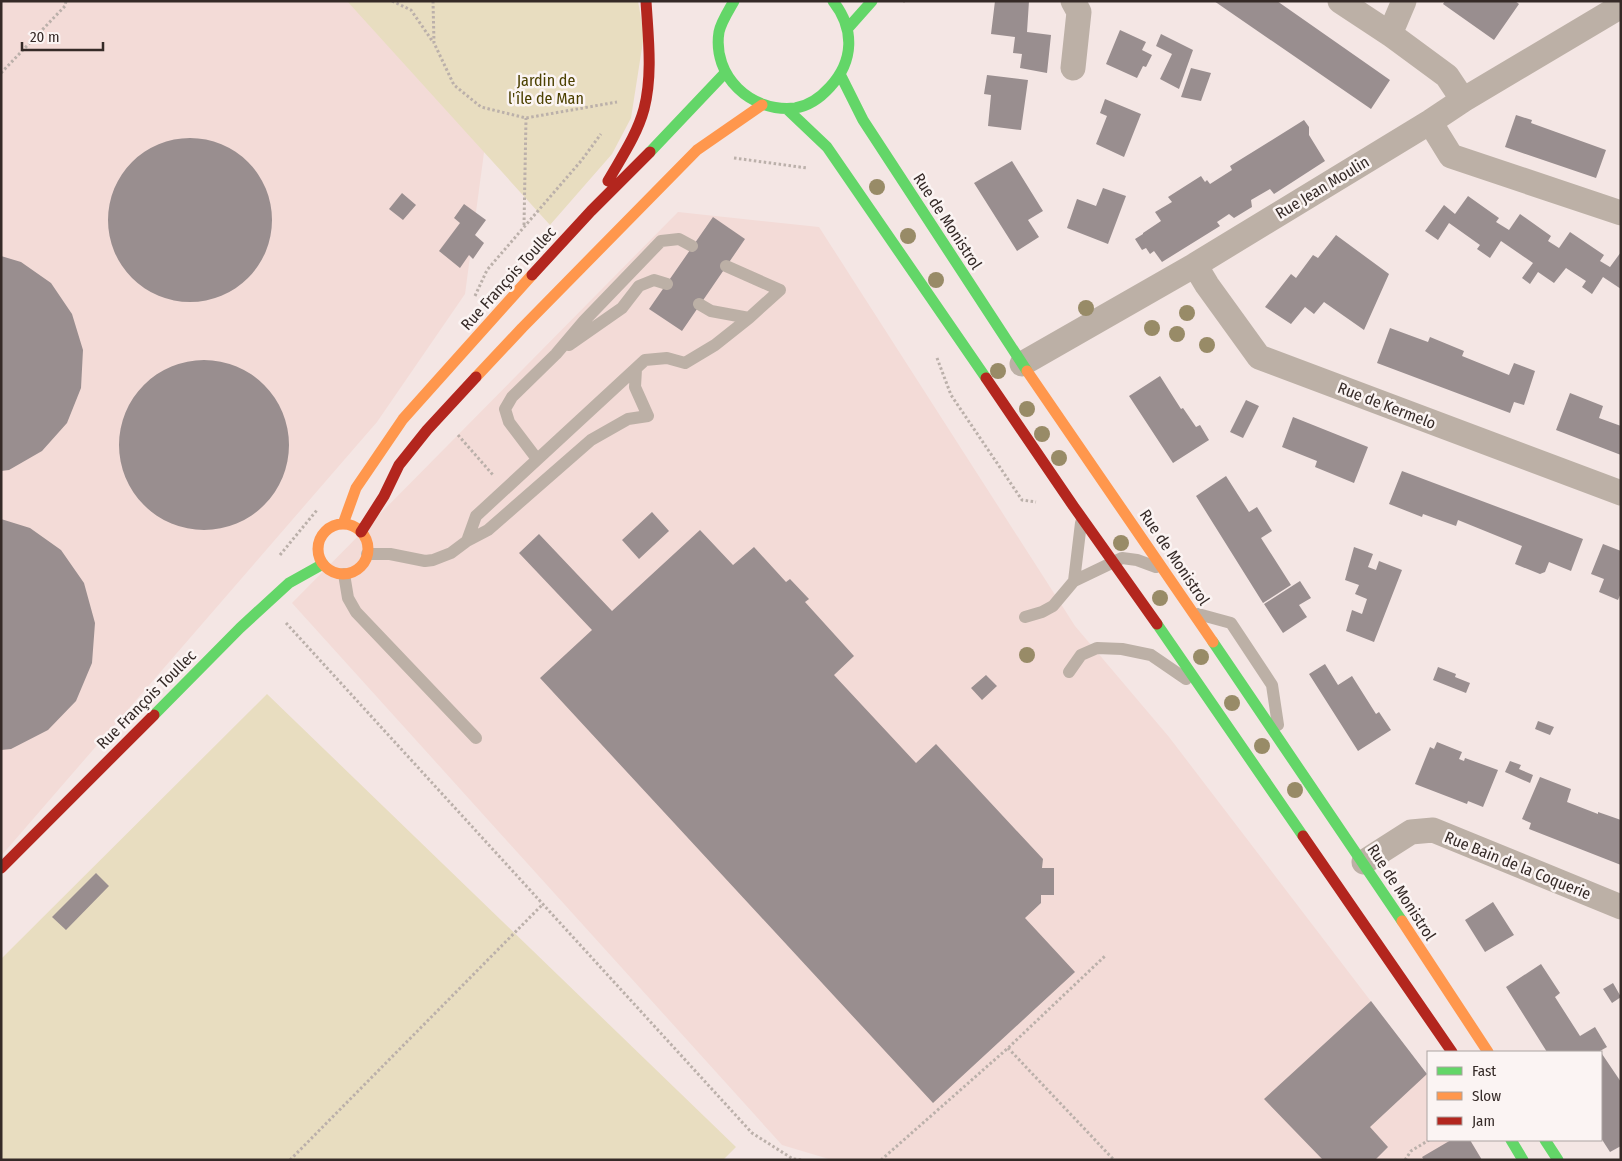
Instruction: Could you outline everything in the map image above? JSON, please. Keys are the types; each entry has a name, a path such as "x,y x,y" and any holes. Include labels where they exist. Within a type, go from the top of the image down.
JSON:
{"main road":[{"path":"591,211 628,146 644,109 650,63 646,1"},
{"path":"734,1 718,21 717,56 724,74 744,96 762,105 787,109 810,104 828,91 841,76 849,51 848,28 839,7 833,1"},
{"path":"848,28 872,1"},
{"name":"Rue François Toullec","path":"343,524 356,488 403,418 456,361 526,280 724,74"},
{"name":"Rue de Monistrol","path":"841,76 863,120 1022,364 1166,571 1364,862 1487,1051"},
{"path":"361,532 384,496 399,465 427,430 522,328 697,150 762,105"},
{"path":"787,109 827,147 860,193 1074,507 1205,693 1451,1051"},
{"path":"343,524 353,526 361,532 366,542 367,554 366,559 359,568 350,573 334,573 323,564 318,553 319,541 326,530 343,524"},
{"name":"Rue François Toullec","path":"1,868 240,628 288,583 323,564"},
{"path":"1512,1141 1523,1160"},
{"path":"1546,1141 1558,1160"}],"street":[{"path":"1073,1 1079,12 1073,68"},
{"path":"1340,1 1390,34 1447,76 1463,100"},
{"path":"1390,34 1404,1"},
{"name":"Rue Jean Moulin","path":"1022,364 1195,265 1463,100 1621,6"},
{"path":"1430,122 1452,156 1621,213"},
{"name":"Rue de Kermelo","path":"1195,265 1260,357 1621,492"},
{"name":"Rue Bain de la Coquerie","path":"1364,862 1411,832 1433,830 1621,907"}],"lane":[{"path":"537,459 510,422 505,409 512,398 556,354 584,321 660,241 679,239 692,246"},
{"path":"466,541 476,516 645,360 667,358 685,363 714,345 749,318 780,290 726,266"},
{"path":"556,354 622,308 639,286 654,280 668,284"},
{"path":"699,304 711,311 749,318"},
{"path":"367,554 390,554 426,561 433,560 450,553 466,541 488,530 591,440 628,419 648,416 635,387 636,369"},
{"path":"1074,581 1082,518"},
{"path":"1025,617 1042,612 1053,606 1074,581 1122,558 1137,560 1166,571"},
{"path":"344,574 348,598 356,612 476,738"},
{"path":"1194,613 1231,623 1272,685 1279,738"},
{"path":"1069,672 1081,655 1097,648 1122,649 1151,655 1205,693"}],"path":[{"path":"1,73 65,6 66,1"},
{"path":"392,1 411,10 434,43 454,85 481,107 526,118 620,102 644,109"},
{"path":"433,1 434,43"},
{"path":"524,225 526,118"},
{"path":"706,143 724,157 814,169"},
{"path":"936,355 951,395 1022,500 1074,507"},
{"path":"454,431 499,481"},
{"path":"267,603 752,1132 791,1159 802,1160"},
{"path":"290,1160 543,904"},
{"path":"881,1160 1008,1048 1105,956"},
{"path":"1008,1048 1114,1160"},
{"path":"1405,1160 1411,1151 1427,1141"}],"shaded area":[{"path":"1,1 482,1 485,145 465,294 377,422 1,856"},
{"path":"678,212 819,227 1075,626 1169,737 1427,1075 1427,1141 1471,1141 1482,1160 832,1160 782,1145 292,603"}],"green space":[{"name":"Jardin de l'île de Man","path":"347,1 638,1 644,35 631,118 612,154 550,225"},
{"path":"267,694 736,1147 723,1160 1,1160 1,959"}],"building":[{"path":"995,1 1029,1 1027,32 1051,35 1047,73 1020,68 1022,54 1013,53 1015,37 991,34"},
{"path":"1214,1 1277,1 1390,80 1371,109"},
{"path":"1445,1 1515,1 1519,4 1494,40 1443,4"},
{"path":"1120,30 1146,42 1142,50 1152,55 1146,67 1143,66 1137,78 1106,64"},
{"path":"1161,34 1193,50 1179,89 1160,79 1172,54 1156,46"},
{"path":"1191,68 1211,73 1201,101 1181,97"},
{"path":"987,75 1028,80 1021,130 988,126 991,95 984,94"},
{"path":"1105,99 1141,114 1124,157 1096,144 1107,116 1100,113"},
{"path":"1516,115 1532,120 1531,123 1606,150 1596,178 1505,147"},
{"path":"1304,120 1309,127 1309,135 1325,161 1274,194 1270,189 1251,200 1252,207 1234,218 1229,214 1217,222 1220,226 1162,262 1154,251 1150,254 1146,248 1142,250 1135,239 1161,221 1155,212 1172,202 1168,197 1201,176 1205,182 1207,180 1210,184 1232,170 1230,166"},
{"path":"182,138 198,138 221,144 236,152 248,162 258,174 266,189 272,212 272,228 266,251 258,266 248,278 236,288 221,296 198,302 182,302 159,296 144,288 122,266 112,244 108,228 108,212 114,189 122,174 144,152 166,142"},
{"path":"1012,161 1043,211 1028,220 1039,237 1017,251 974,183"},
{"path":"1103,188 1126,196 1108,244 1067,228 1077,199 1096,206"},
{"path":"402,193 416,205 403,220 389,209"},
{"path":"1468,196 1499,218 1496,222 1509,230 1520,214 1551,236 1548,241 1559,248 1570,232 1604,255 1600,261 1610,267 1621,252 1621,289 1603,277 1592,294 1582,287 1586,281 1566,268 1554,283 1538,272 1530,284 1522,278 1533,263 1501,241 1490,258 1477,249 1480,245 1449,223 1438,240 1425,231 1444,205 1455,214"},
{"path":"464,204 486,220 475,235 484,243 473,259 469,255 460,268 439,251 460,223 454,218"},
{"path":"713,217 745,239 682,331 649,309"},
{"path":"1336,235 1389,274 1364,330 1324,302 1314,314 1305,307 1291,324 1265,307 1291,274 1296,278 1313,255 1318,258"},
{"path":"1,256 21,262 51,283 72,314 83,350 81,388 67,423 42,451 9,470 1,471"},
{"path":"1390,328 1428,342 1430,337 1464,351 1462,356 1509,375 1514,363 1535,371 1524,405 1514,402 1510,413 1377,363"},
{"path":"204,360 229,364 244,370 258,379 270,391 279,405 285,420 289,445 285,470 279,485 270,499 258,511 244,520 229,526 204,530 179,526 164,520 150,511 138,499 129,485 123,470 119,445 123,420 129,405 138,391 150,379 164,370 179,364"},
{"path":"1160,376 1181,409 1183,408 1196,427 1200,425 1209,440 1173,463 1129,396"},
{"path":"1570,393 1603,406 1599,418 1621,426 1621,455 1556,430"},
{"path":"1246,400 1259,406 1243,438 1230,432"},
{"path":"1293,417 1368,447 1354,483 1315,467 1317,461 1282,447"},
{"path":"1402,471 1583,539 1571,571 1549,562 1545,572 1540,574 1515,564 1522,546 1458,520 1456,526 1423,514 1422,517 1389,504"},
{"path":"1226,476 1249,512 1257,507 1272,531 1261,538 1291,585 1263,603 1196,496"},
{"path":"652,512 669,531 639,559 622,540"},
{"path":"1,519 30,528 61,550 84,583 95,623 92,663 76,701 48,730 11,749 1,750"},
{"path":"700,530 733,565 754,547 786,582 790,579 809,599 805,602 854,656 834,675 916,763 936,744 1043,859 1042,868 1054,868 1054,895 1041,895 1041,903 1025,918 1075,972 933,1103 540,678 592,630 519,553 539,534 612,611"},
{"path":"1603,544 1621,551 1621,593 1618,600 1599,592 1604,579 1591,574"},
{"path":"1354,547 1373,554 1368,567 1376,570 1379,561 1402,570 1374,642 1346,631 1352,610 1362,614 1367,599 1355,594 1359,585 1345,580"},
{"path":"1300,581 1311,598 1299,605 1307,617 1283,633 1264,604"},
{"path":"1325,664 1338,685 1352,676 1376,714 1379,712 1391,730 1358,751 1309,674"},
{"path":"1438,667 1456,674 1455,677 1470,683 1466,693 1433,680"},
{"path":"986,675 997,686 982,700 971,688"},
{"path":"1538,721 1554,727 1550,735 1535,729"},
{"path":"1437,742 1462,752 1459,759 1464,761 1465,758 1498,770 1483,807 1468,801 1467,804 1415,784 1430,747 1434,749"},
{"path":"1510,761 1521,765 1519,769 1533,775 1530,783 1505,772"},
{"path":"1540,777 1571,789 1567,802 1598,814 1598,812 1621,820 1621,865 1529,829 1531,823 1522,819"},
{"path":"96,873 109,886 66,930 52,917"},
{"path":"1493,902 1514,935 1485,952 1465,920"},
{"path":"1541,964 1560,993 1555,997 1580,1036 1595,1027 1607,1047 1600,1051 1546,1051 1506,987"},
{"path":"1613,983 1621,997 1612,1003 1603,989"},
{"path":"1371,1001 1427,1074 1370,1127 1388,1147 1375,1160 1323,1160 1264,1099"},
{"path":"1602,1054 1621,1082 1621,1146 1610,1152 1602,1140"},
{"path":"1449,1141 1471,1141 1482,1160 1424,1160 1422,1157"}],"traffic: fast":[{"path":"734,1 723,20 719,32 718,48 722,63 728,77 750,98 779,108 795,108 810,103 830,87 844,67 849,45 848,34 845,23 833,1"},
{"path":"848,28 872,1"},
{"path":"650,152 724,74"},
{"path":"841,76 863,120 1027,371"},
{"path":"787,109 827,147 986,378"},
{"path":"154,715 240,628 289,583 323,564"},
{"path":"1157,624 1303,836"},
{"path":"1213,642 1402,921"},
{"path":"1512,1141 1523,1160"},
{"path":"1546,1141 1558,1160"}],"traffic: slow":[{"path":"476,377 697,150 762,105"},
{"path":"343,524 356,488 403,419 532,275"},
{"path":"1027,371 1213,642"},
{"path":"338,524 348,524 361,531 368,544 368,549 368,554 361,567 348,574 338,574 329,570 322,563 318,554 318,544 322,535 329,528 338,524"},
{"path":"1402,921 1487,1051"}],"traffic: jam":[{"path":"608,181 633,137 641,119 647,96 649,41 646,1"},
{"path":"532,275 591,211 650,152"},
{"path":"361,532 384,496 399,465 427,430 476,377"},
{"path":"986,378 1157,624"},
{"path":"1,868 154,715"},
{"path":"1303,836 1451,1051"}]}
